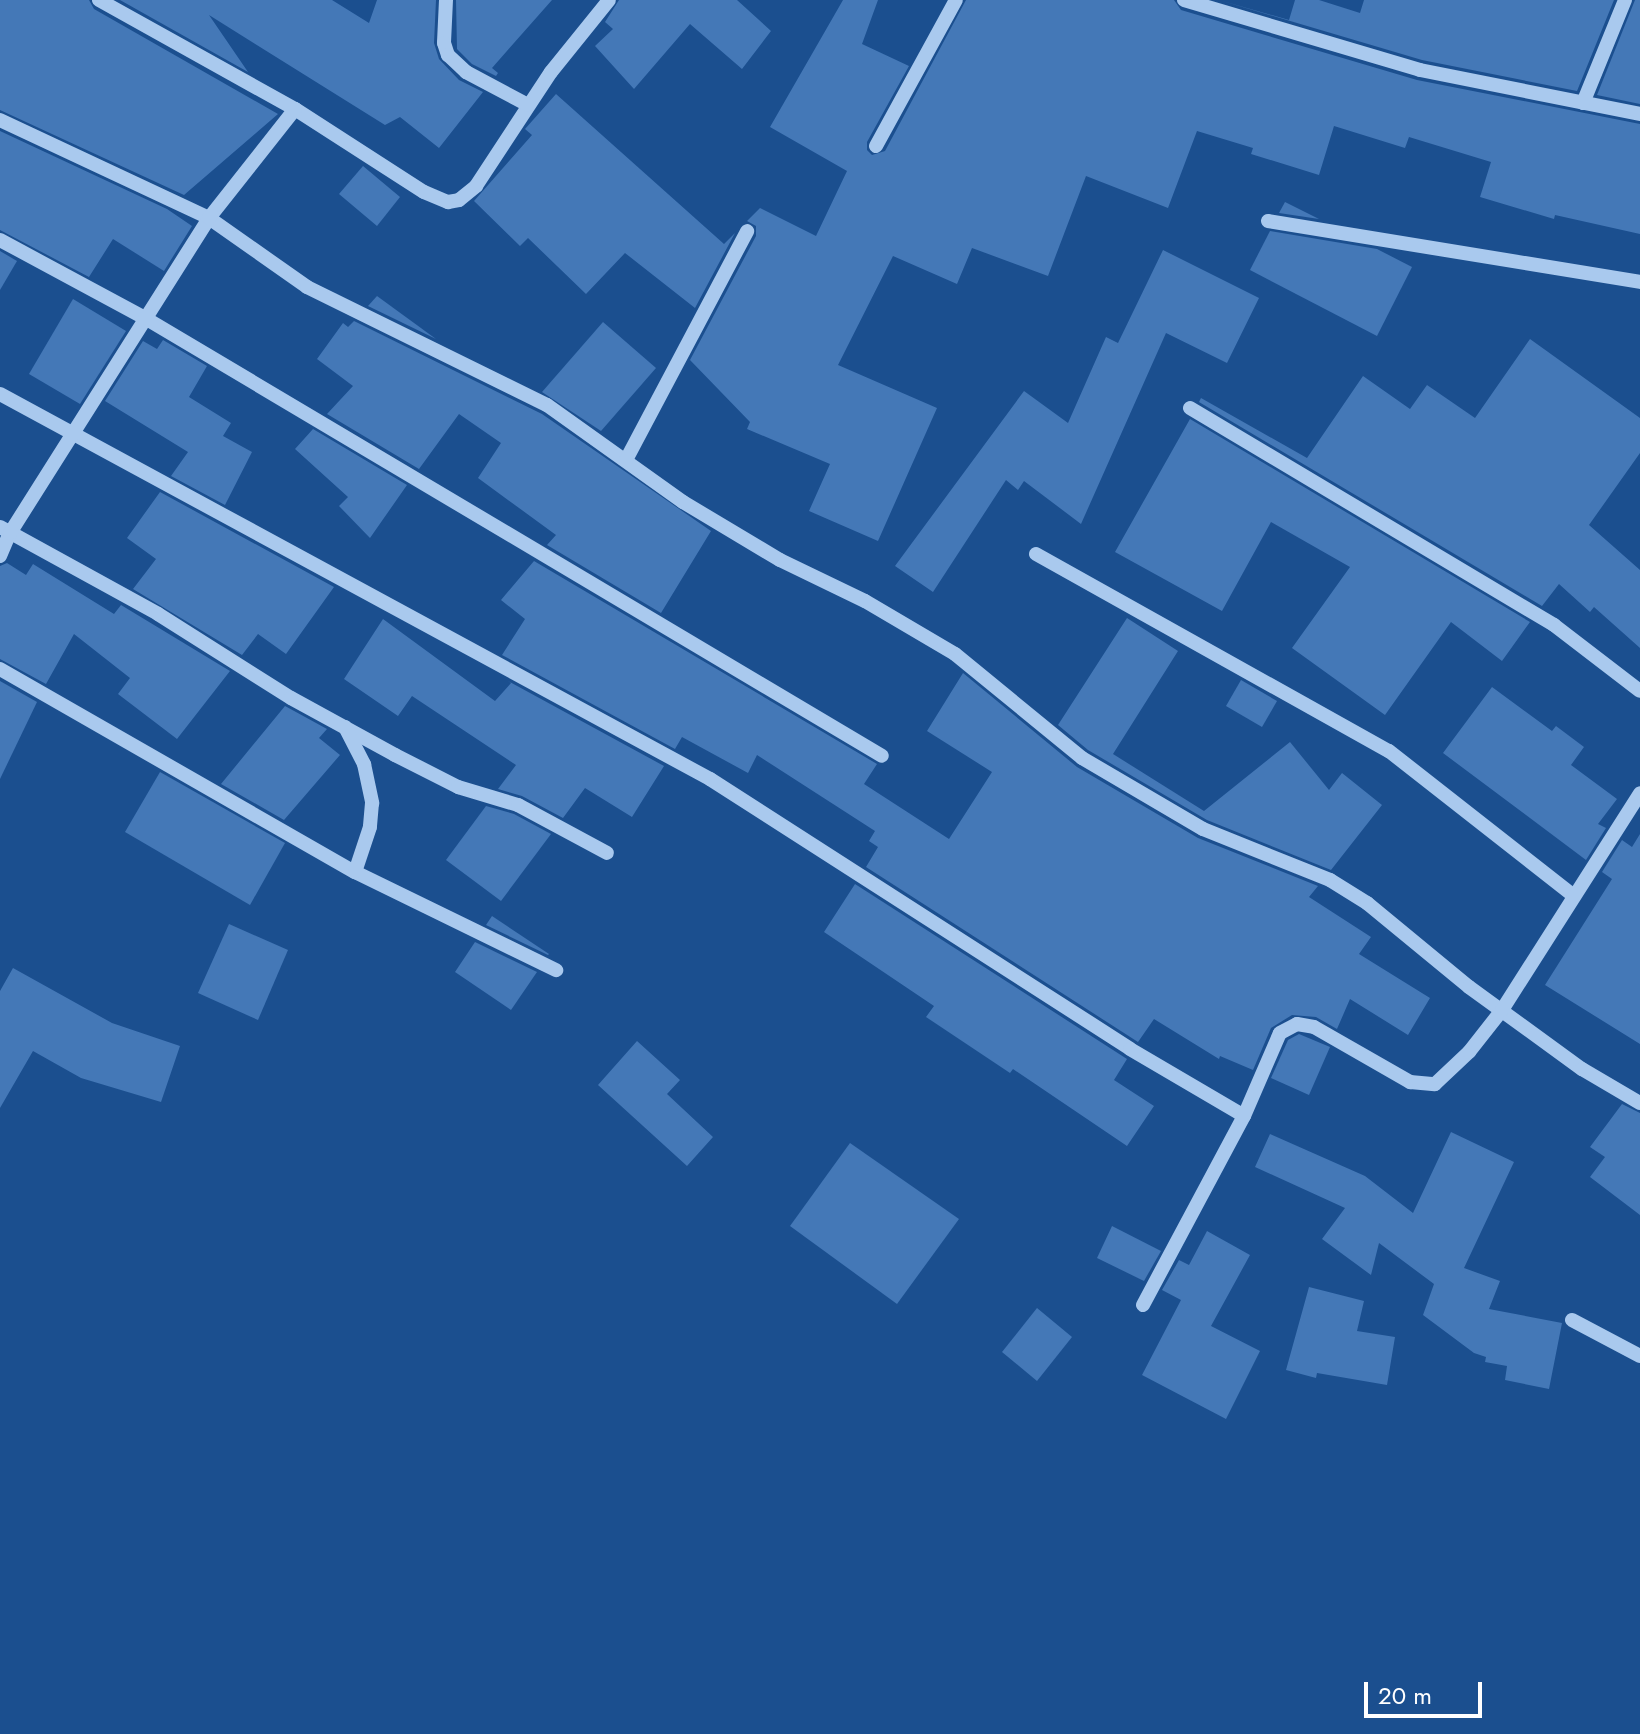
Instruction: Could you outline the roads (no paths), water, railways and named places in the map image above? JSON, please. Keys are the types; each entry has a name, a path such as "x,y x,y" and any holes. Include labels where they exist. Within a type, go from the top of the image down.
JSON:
{"street":[{"path":"99,0 295,109 424,192 448,202 459,200 476,186 578,35 609,0"},
{"path":"446,0 444,43 448,55 466,72 528,105"},
{"path":"876,146 956,0"},
{"path":"1184,0 1420,70 1640,114"},
{"path":"1583,103 1625,0"},
{"path":"0,556 5,530 75,434 209,218 295,109"},
{"path":"0,120 209,218 307,287 506,382 626,460 683,502 955,654 1082,758 1203,829 1282,859 1343,887 1582,1069 1640,1103"},
{"path":"1268,221 1640,282"},
{"path":"626,460 747,231"},
{"path":"0,240 145,318 882,756"},
{"path":"0,394 710,779 1130,1049 1244,1116"},
{"path":"1190,408 1554,625 1640,691"},
{"path":"5,530 158,614 291,698 345,727 458,787 518,805 607,853"},
{"path":"1036,554 1389,751 1574,896"},
{"path":"0,669 355,872 556,970"},
{"path":"345,727 364,764 372,803 370,827 355,872"},
{"path":"1143,1305 1244,1116 1280,1033 1297,1024 1314,1027 1410,1082 1435,1084 1469,1052 1502,1010 1640,793"},
{"path":"1572,1320 1640,1356"}]}
